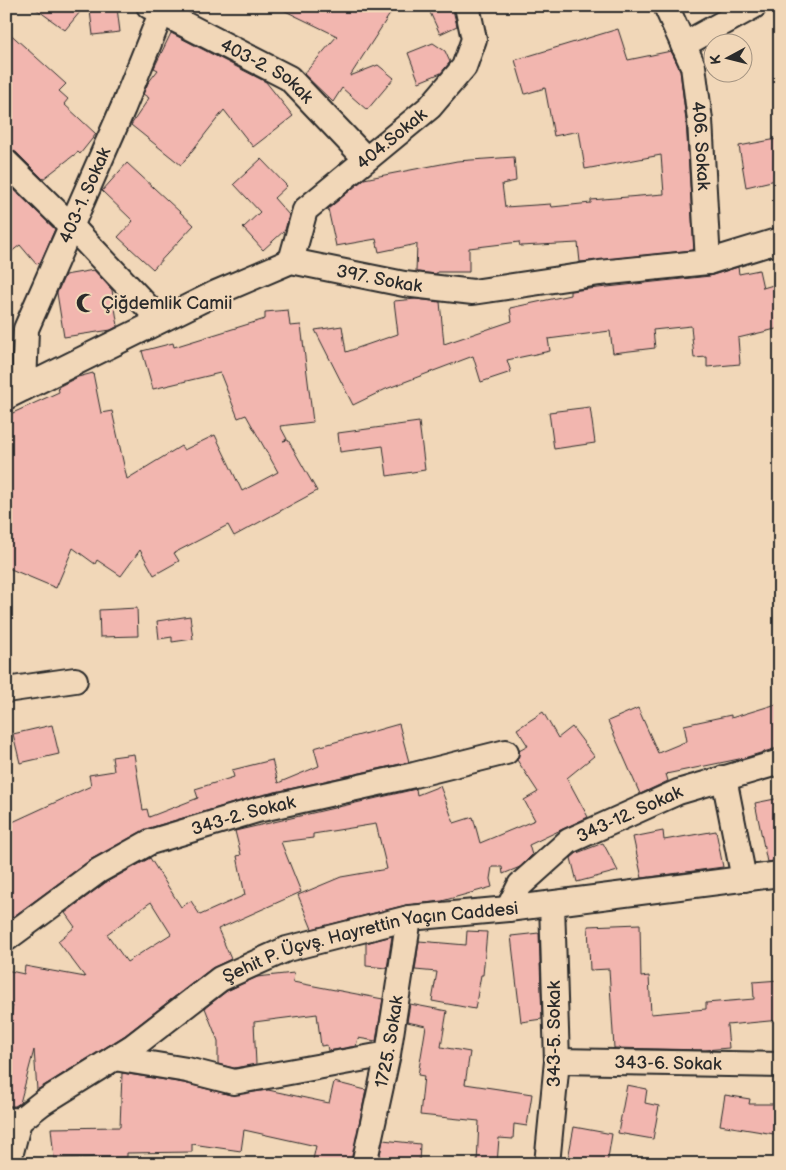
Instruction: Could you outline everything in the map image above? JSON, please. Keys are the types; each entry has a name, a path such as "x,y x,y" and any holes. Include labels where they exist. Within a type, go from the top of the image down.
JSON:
{"street":[{"name":"404.Sokak","path":"291,261 305,210 430,107 464,67 474,39 467,6"},
{"name":"406. Sokak","path":"666,6 692,66 700,120 708,262"},
{"path":"683,45 754,6"},
{"name":"403-2. Sokak","path":"158,9 290,78 366,159"},
{"name":"403-1. Sokak","path":"15,392 26,329 123,108 158,9"},
{"path":"6,162 71,226 160,320"},
{"name":"397. Sokak","path":"291,261 404,284 473,292 600,273 708,262 780,240"},
{"path":"15,392 160,320 291,261"},
{"path":"6,690 74,680"},
{"name":"343-2. Sokak","path":"6,939 98,871 150,842 258,810 506,752"},
{"name":"343-12. Sokak","path":"508,909 520,885 568,841 678,792 780,762"},
{"path":"724,778 744,879"},
{"name":"Şehit P. Üçvş. Hayrettin Yaçın Caddesi","path":"13,1120 114,1058 220,979 287,949 409,918 552,904 780,874"},
{"name":"343-5. Sokak","path":"547,1164 557,1060 552,904"},
{"name":"1725. Sokak","path":"364,1164 388,1054 409,918"},
{"path":"114,1058 187,1070 234,1082 388,1054"},
{"name":"343-6. Sokak","path":"557,1060 780,1065"},
{"path":"8,1164 13,1120"}],"building":[{"path":"32,6 85,6 65,30"},
{"path":"275,6 378,6 390,14 350,76 378,65 394,78 367,110 342,88 333,102 304,74 337,36"},
{"path":"427,6 452,6 457,26 440,34"},
{"path":"117,8 120,32 93,35 90,11"},
{"path":"618,29 628,60 671,51 680,70 686,121 694,250 580,262 578,243 520,246 519,242 469,248 469,272 437,272 437,274 416,272 417,244 379,252 376,239 336,246 328,209 364,179 457,161 514,157 516,181 502,184 505,207 551,204 552,207 591,203 591,200 664,194 661,155 585,169 579,131 554,136 545,88 525,94 515,60"},
{"path":"6,30 66,84 59,91 68,99 64,104 96,134 80,154 78,152 43,179 16,152 6,149"},
{"path":"171,33 266,82 293,116 253,147 224,110 181,165 131,125 149,98 143,94 148,83 158,70 154,68"},
{"path":"433,43 445,51 450,62 441,73 419,82 408,53"},
{"path":"777,139 780,149 780,179 746,187 739,146"},
{"path":"261,159 287,186 274,198 289,215 285,230 263,250 243,228 260,212 234,184"},
{"path":"127,163 194,225 153,269 118,237 133,221 102,191"},
{"path":"6,182 55,229 41,261 37,265 20,245 6,256"},
{"path":"738,267 739,274 759,270 763,288 780,283 780,328 738,338 740,364 707,367 707,357 694,358 691,326 653,330 655,348 613,353 610,331 548,339 550,351 507,360 511,372 481,382 473,356 386,389 353,405 315,330 342,326 346,352 398,334 394,301 416,299 440,302 444,344 512,321 510,308 570,295 570,291 710,276"},
{"name":"Çiğdemlik Camii","path":"94,270 112,290 118,326 111,330 64,337 57,293 65,275"},
{"path":"288,310 290,326 301,325 313,422 280,426 287,439 283,441 288,440 317,491 234,536 228,525 174,553 179,561 154,575 140,550 121,576 97,560 95,564 73,548 56,588 6,567 6,416 59,392 58,387 78,377 93,373 101,413 112,411 127,479 181,446 184,450 215,435 242,491 278,472 246,415 238,418 220,373 153,389 142,351 173,343 174,347 265,319 265,312"},
{"path":"590,407 595,443 554,449 549,412"},
{"path":"419,422 425,470 387,476 383,446 340,452 338,433"},
{"path":"137,608 138,636 100,637 99,610"},
{"path":"190,616 193,639 172,642 172,637 159,639 157,621"},
{"path":"780,703 780,747 744,758 666,774 668,781 640,794 608,721 638,708 658,753 687,741 684,725 731,715 731,718"},
{"path":"543,712 558,738 572,727 594,756 567,778 588,817 529,845 532,855 520,867 503,874 502,867 492,867 490,879 492,887 442,901 406,905 312,929 298,895 341,877 387,869 376,824 313,834 313,838 281,842 301,892 218,929 231,959 212,968 124,1036 37,1090 34,1050 20,1103 15,1106 6,1106 6,1038 13,1006 6,1004 6,970 24,974 25,966 85,977 58,941 75,927 65,913 105,883 150,858 181,907 191,901 200,915 245,895 237,856 241,855 235,831 416,789 417,795 440,786 454,823 473,817 480,843 535,820 524,800 538,792 517,760 519,751 528,746 517,729","holes":["151,902 171,934 127,962 107,934"]},
{"path":"399,724 409,762 254,797 146,829 90,860 6,922 6,825 91,786 89,775 114,771 112,757 134,754 143,810 147,809 149,817 198,798 195,789 234,777 232,770 272,760 278,783 319,766 314,748"},
{"path":"52,725 59,754 20,763 13,734"},
{"path":"780,798 780,860 767,862 755,803"},
{"path":"663,831 664,840 716,831 723,867 642,878 633,837"},
{"path":"603,843 618,871 577,882 571,858 577,853"},
{"path":"640,924 641,977 649,976 651,1014 706,1009 706,1003 754,999 753,982 780,980 780,1020 727,1025 729,1048 705,1050 614,1048 609,969 590,970 588,926"},
{"path":"467,931 487,932 483,975 481,975 475,1009 432,1001 437,972 415,970 419,941 466,945"},
{"path":"539,933 542,1019 521,1022 511,936"},
{"path":"392,936 387,968 366,966 366,943"},
{"path":"294,973 293,982 383,999 376,1041 358,1038 356,1046 328,1051 327,1045 321,1046 317,1014 254,1022 256,1064 234,1068 218,1064 218,1041 205,1008 227,991 257,977"},
{"path":"410,1004 447,1011 441,1047 470,1052 465,1084 532,1094 527,1126 514,1124 513,1139 499,1138 497,1164 477,1164 479,1121 420,1115 424,1076 418,1075 426,1026 407,1022"},
{"path":"122,1073 184,1083 231,1095 268,1090 329,1103 334,1082 366,1090 351,1164 312,1164 316,1146 244,1130 241,1151 192,1144 192,1152 127,1153 127,1157 54,1158 51,1128 120,1127"},
{"path":"627,1085 647,1089 645,1103 659,1106 653,1139 618,1133"},
{"path":"725,1095 750,1099 749,1104 780,1104 780,1135 720,1125"},
{"path":"574,1127 612,1134 607,1164 567,1164"},
{"path":"383,1140 420,1144 419,1164 378,1164"}],"place":[{"name":"Çiğdemlik Camii","path":"86,303"}]}
